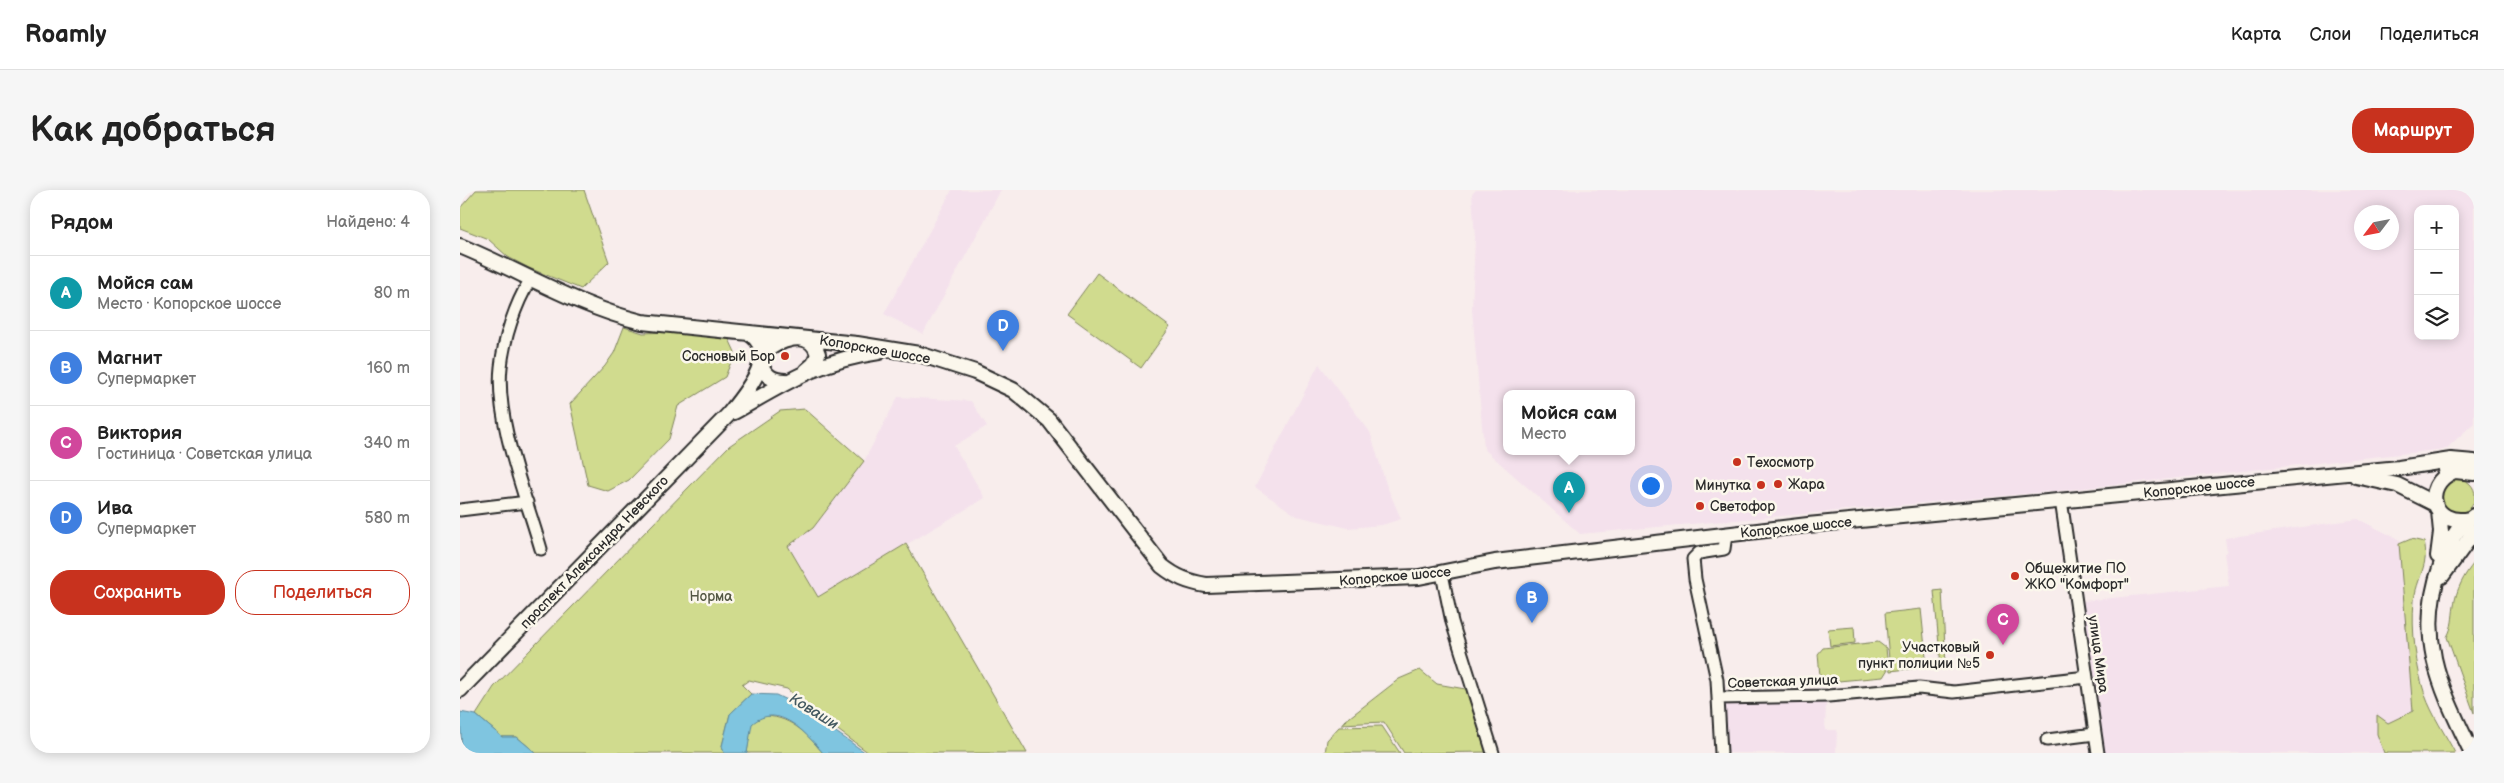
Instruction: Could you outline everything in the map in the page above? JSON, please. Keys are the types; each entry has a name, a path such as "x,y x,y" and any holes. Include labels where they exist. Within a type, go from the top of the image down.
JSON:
{"main road":[{"name":"Копорское шоссе","path":"460,246 582,304 634,320 798,337 895,350 919,354 975,372 1014,390 1049,420 1149,552 1162,566 1182,579 1206,585 1363,580 1442,574 1495,562 1726,535 2061,500 2418,466"},
{"path":"747,333 757,338 765,373 772,379 786,381"},
{"path":"728,415 746,393 761,359 776,343 798,337 812,343 818,354 814,364 804,372"},
{"path":"728,415 804,372 841,359 895,350"},
{"name":"проспект Александра Невского","path":"461,689 728,415"},
{"path":"2418,466 2451,460 2473,471"},
{"path":"2418,466 2454,472 2473,471"},
{"path":"2454,472 2444,476 2437,484 2434,494 2440,544 2433,572 2429,613 2432,654 2470,748"},
{"path":"2343,473 2398,485 2437,508 2452,520 2472,522 2432,588"}],"street":[{"path":"530,280 511,326 501,368 503,405 510,441 541,549"},
{"name":"улица Мира","path":"2061,500 2098,753"},
{"path":"460,510 527,502"},
{"path":"1721,753 1719,698 1695,579 1694,559 1699,553 1724,549 1726,535"},
{"path":"1442,574 1452,622 1493,753"},
{"name":"Советская улица","path":"1719,698 1828,696 1920,688 1954,692 2087,677"},
{"path":"2046,740 2095,734"}],"shaded area":[{"path":"952,190 1001,190 923,334 884,314"},
{"path":"1476,190 2474,190 2474,423 2446,449 2057,491 1580,534 1484,449 1472,309 1475,238 1472,194"},
{"path":"1319,364 1370,432 1386,484 1401,519 1382,525 1348,528 1297,516 1255,487"},
{"path":"898,397 971,401 987,426 954,446 985,498 818,597 788,546 813,528 864,461"},
{"path":"2358,519 2400,540 2422,721 2390,753 2104,753 2083,601 2229,586 2224,553 2227,552 2225,538"},
{"path":"1726,701 1826,703 1825,730 1837,730 1836,753 1725,753"}],"green space":[{"path":"476,190 584,190 609,262 581,289 529,268 508,257 488,239 460,228 460,208"},
{"path":"1097,273 1170,327 1141,368 1067,314"},
{"path":"624,327 643,333 668,332 729,339 735,352 725,377 678,406 669,439 629,480 608,491 588,485 570,404 605,366 614,353"},
{"name":"Норма","path":"805,409 864,461 813,528 788,546 818,597 906,544 1027,753 869,753 812,711 787,689 749,680 742,685 751,694 730,714 722,746 724,753 536,753 517,737 502,737 476,715 494,687 729,446 780,411"},
{"path":"2458,479 2465,480 2470,484 2474,489 2474,503 2470,508 2465,512 2458,513 2451,512 2446,508 2442,503 2441,496 2442,489 2446,484 2451,480"},
{"path":"2411,539 2424,542 2425,550 2424,565 2415,593 2413,612 2415,648 2419,673 2428,702 2455,753 2384,753 2377,734 2377,715 2388,723 2413,711 2399,544"},
{"path":"2474,563 2474,713 2447,637 2459,589"},
{"path":"1942,590 1946,666 1941,666 1934,591"},
{"path":"1921,609 1927,667 1890,671 1885,613"},
{"path":"1854,627 1855,643 1830,646 1828,629"},
{"path":"1878,642 1886,648 1888,669 1883,677 1827,682 1820,676 1818,654 1823,648"},
{"path":"1420,670 1437,684 1471,690 1490,752 1404,753 1384,722 1341,724 1399,679"},
{"path":"760,716 780,718 796,726 823,753 747,753 751,724"},
{"path":"1382,726 1400,753 1325,753 1327,740 1339,727"}],"water":[{"path":"751,694 776,695 797,705 866,753 823,753 791,722 772,716 762,718 752,724 747,753 724,753 722,746 730,714"},
{"path":"460,712 476,715 502,737 517,737 536,753 462,753"}],"place":[{"name":"Ива","path":"1003,351"},
{"name":"Сосновый Бор","path":"785,356"},
{"name":"Техосмотр","path":"1737,462"},
{"name":"Жара","path":"1778,484"},
{"name":"Минутка","path":"1761,485"},
{"name":"Светофор","path":"1700,506"},
{"name":"Мойся сам","path":"1569,513"},
{"name":"Общежитие ПО ЖКО \"Комфорт\"","path":"2015,576"},
{"name":"Магнит","path":"1532,623"},
{"name":"Виктория","path":"2003,645"},
{"name":"Участковый пункт полиции №5","path":"1990,655"}],"water label":[{"name":"Коваши","path":"814,711"}]}
